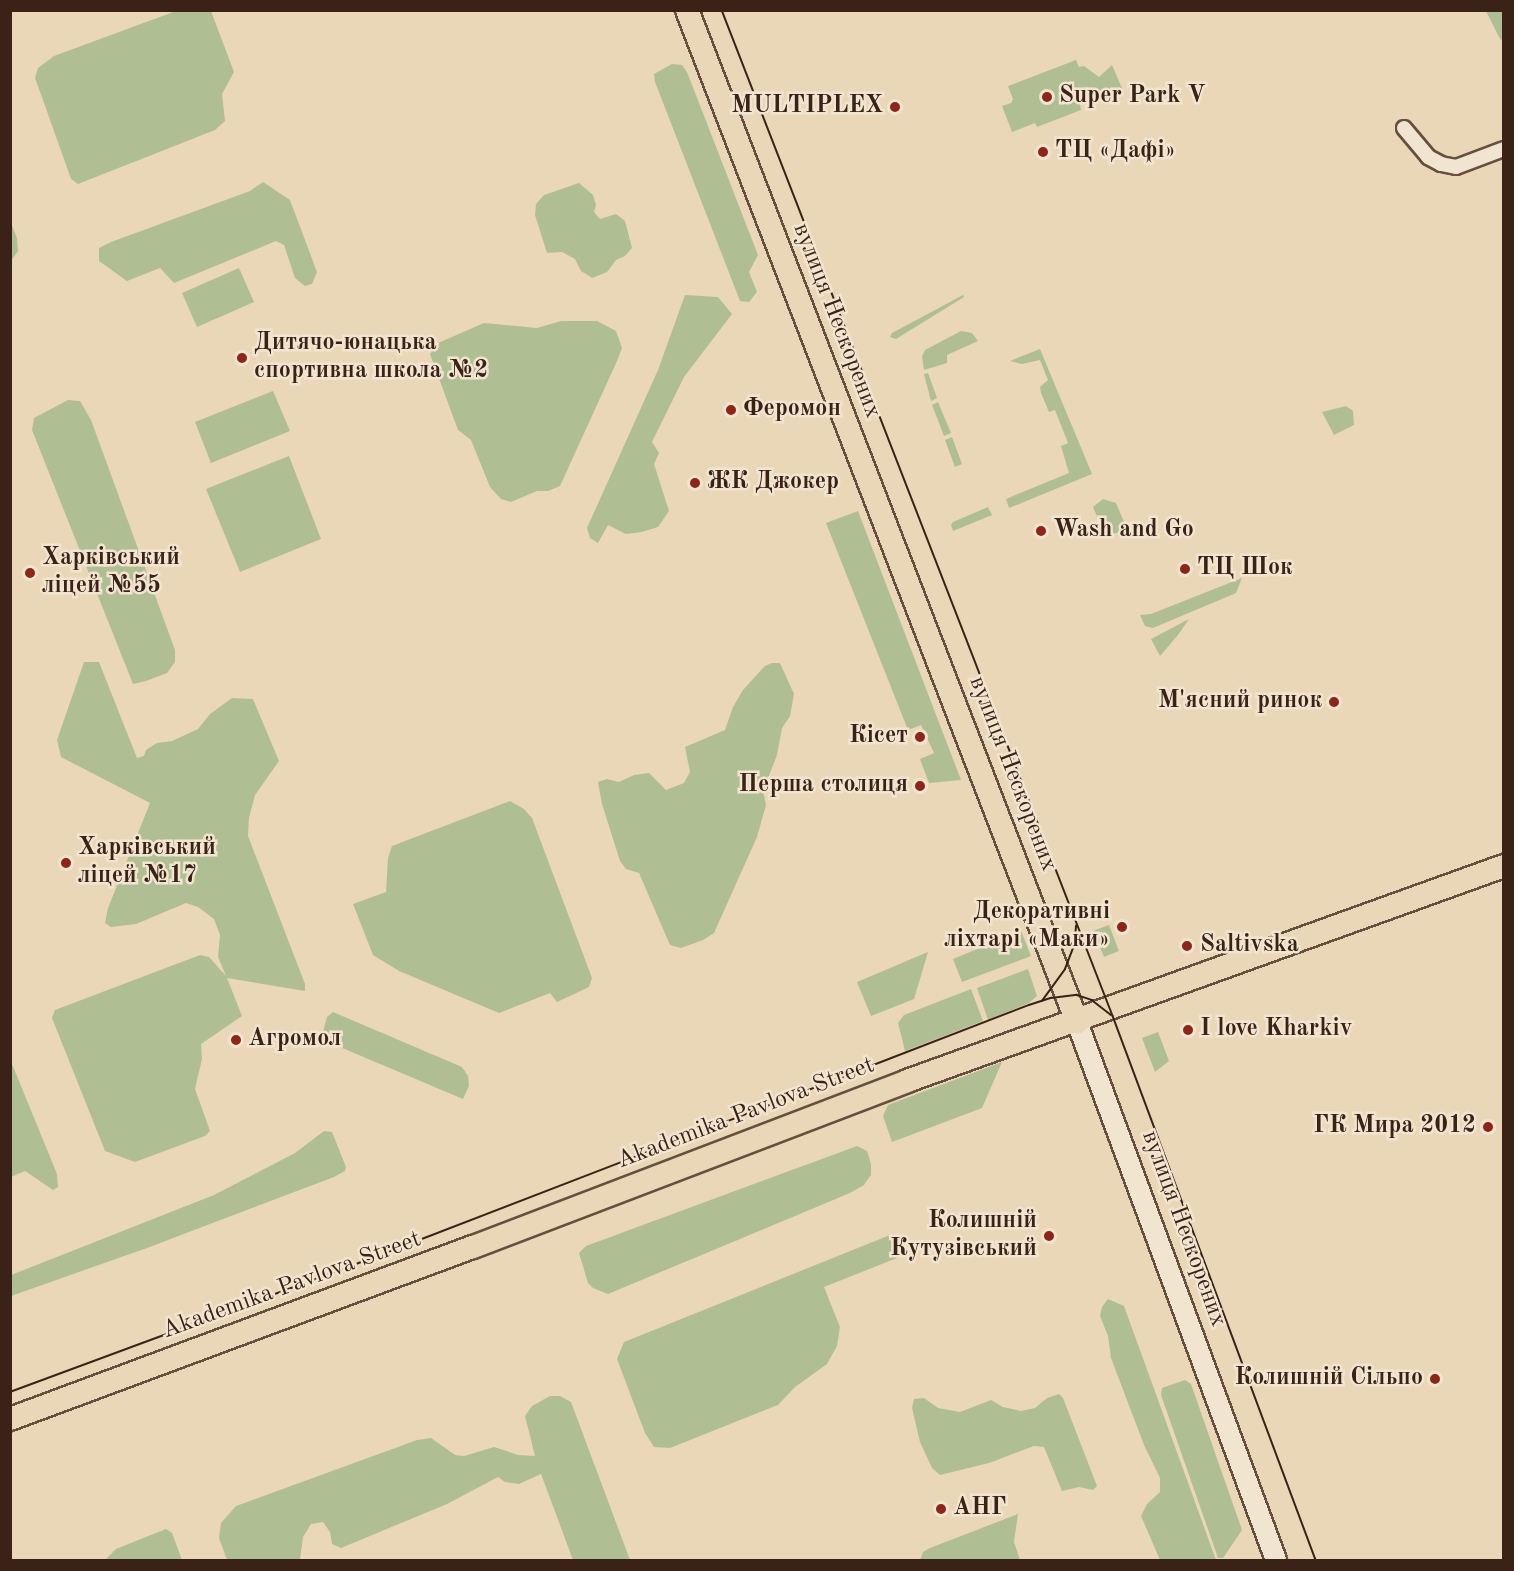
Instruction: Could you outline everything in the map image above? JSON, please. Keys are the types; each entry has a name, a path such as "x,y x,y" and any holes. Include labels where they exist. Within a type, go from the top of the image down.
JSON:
{"main road":[{"name":"вулиця Нескорених","path":"687,10 1077,1022 1276,1560"},
{"name":"Akademika Pavlova Street","path":"10,1419 473,1247 907,1081 1077,1022 1503,866"}],"street":[{"path":"1404,128 1428,157 1441,164 1456,167 1503,149"}],"green space":[{"path":"176,11 211,11 234,72 222,94 225,121 215,130 78,184 71,179 35,78 38,68 54,56"},
{"path":"1486,11 1503,11 1503,42 1499,37"},
{"name":"Super Park V","path":"1076,60 1079,67 1084,66 1099,77 1112,65 1122,88 1103,96 1098,91 1079,98 1081,110 1037,127 1035,123 1012,132 1002,106 1011,103 1013,99 1008,86"},
{"path":"672,64 682,65 687,72 758,255 749,272 757,292 749,302 740,301 655,82 654,74"},
{"path":"263,182 290,200 317,272 312,284 305,286 295,278 284,245 276,241 174,283 160,268 127,281 99,261 99,248 111,242 250,191"},
{"path":"579,183 593,195 596,205 594,212 600,219 616,214 625,221 632,248 625,256 616,260 607,272 592,278 581,271 575,259 562,252 547,253 535,215 536,204 544,195"},
{"path":"10,220 17,238 18,251 11,261"},
{"path":"239,268 254,302 197,327 182,293"},
{"path":"685,295 718,297 732,314 684,377 652,442 659,453 654,464 669,511 658,527 642,532 626,534 608,525 598,543 590,538 587,528 658,370"},
{"path":"963,295 964,297 896,339 890,337 892,333"},
{"path":"561,321 597,321 616,331 622,348 560,486 548,491 537,491 511,502 501,499 490,487 471,440 458,430 430,354 438,343 484,323 537,328"},
{"path":"961,331 972,333 978,341 947,355 947,363 924,370 922,356 925,350"},
{"path":"1040,349 1092,474 1009,508 1006,499 1069,473 1061,446 1068,443 1055,410 1049,412 1041,393 1040,387 1048,380 1040,360 1022,364 1010,361"},
{"path":"928,373 937,398 931,401 924,374"},
{"path":"273,391 290,431 211,463 195,422"},
{"path":"68,400 80,401 91,420 175,650 175,662 167,673 146,681 133,684 32,430 34,418"},
{"path":"938,402 951,433 944,436 932,405"},
{"path":"1346,406 1353,411 1354,425 1334,435 1322,412"},
{"path":"952,437 962,464 955,467 945,440"},
{"path":"289,456 321,539 240,572 206,489"},
{"path":"1103,499 1116,503 1127,529 1106,537 1093,507"},
{"path":"988,507 992,515 953,531 951,525 953,522"},
{"path":"858,511 961,780 929,783 920,759 934,753 921,725 908,730 826,523"},
{"path":"1242,578 1236,593 1153,628 1145,626 1140,615 1151,614"},
{"path":"1189,619 1178,635 1160,656 1151,639"},
{"path":"84,662 99,662 137,758 144,756 146,750 157,743 172,741 198,729 210,714 232,698 253,699 279,761 255,795 249,818 248,836 305,984 305,991 227,978 242,1016 201,1044 202,1059 195,1089 210,1131 205,1136 135,1162 105,1151 52,1018 55,1010 200,955 209,957 226,976 218,957 220,935 214,919 198,907 186,903 136,924 111,927 105,923 108,908 150,803 61,757 57,740"},
{"path":"780,663 794,694 790,716 782,728 777,755 763,791 766,805 757,837 714,933 703,940 681,948 670,945 639,873 626,869 620,861 602,804 598,782 607,779 619,782 634,775 649,773 666,790 684,783 690,772 685,747 725,730 733,707 743,690 765,666"},
{"path":"510,801 524,809 532,818 592,978 589,987 557,1002 550,993 499,1013 399,971 373,955 353,904 386,892 388,858 392,846"},
{"path":"1109,925 1119,951 1104,957 1093,931"},
{"path":"1021,931 1031,956 962,982 953,959"},
{"path":"928,952 914,999 871,1016 857,982"},
{"path":"1028,969 1037,996 1029,1003 988,1020 977,988"},
{"path":"971,989 983,1021 905,1051 898,1023 904,1015"},
{"path":"333,1012 462,1067 468,1076 469,1086 463,1099 321,1039 327,1017"},
{"path":"1158,1032 1169,1061 1155,1072 1142,1038"},
{"path":"10,1059 57,1174 58,1187 53,1190 25,1171 11,1177"},
{"path":"1002,1062 982,1108 892,1142 883,1116 888,1105"},
{"path":"324,1131 332,1132 346,1167 345,1171 334,1177 147,1248 11,1296 11,1275 214,1195 295,1153"},
{"path":"857,1146 867,1151 871,1164 871,1175 864,1185 850,1193 608,1294 593,1288 588,1283 579,1253 586,1246"},
{"path":"890,1235 899,1244 901,1252 897,1258 824,1287 840,1327 837,1346 827,1364 795,1387 778,1405 670,1448 654,1447 645,1433 617,1359 624,1342"},
{"path":"1108,1299 1124,1306 1216,1560 1160,1560 1141,1516 1147,1504 1160,1492 1160,1478 1144,1445 1111,1358 1108,1336 1100,1316 1102,1307"},
{"path":"1185,1380 1191,1384 1242,1530 1223,1558 1218,1558 1161,1395 1162,1388"},
{"path":"1059,1394 1063,1398 1097,1486 1093,1490 1079,1487 1062,1491 1044,1447 1034,1446 989,1463 940,1475 932,1468 920,1442 912,1408 914,1399 924,1398 938,1408 960,1412 991,1400 1003,1407 1021,1411 1035,1408 1047,1398"},
{"path":"550,1396 560,1396 571,1402 630,1560 573,1560 541,1474 519,1484 505,1482 498,1477 447,1504 341,1548 332,1544 330,1532 323,1522 311,1524 303,1537 300,1560 227,1560 219,1538 221,1523 236,1506 417,1440 431,1438 455,1455 464,1456 494,1447 518,1455 535,1456 525,1416 532,1406"},
{"path":"1018,1514 1014,1542 1020,1560 920,1560 923,1552 930,1548"},
{"path":"166,1529 172,1533 182,1560 105,1560 116,1549"}],"tram line":[{"path":"722,10 1113,1016 1316,1560"},
{"path":"1042,1001 1065,969 1074,946 1076,926"},
{"path":"10,1392 383,1254 1029,1005 1051,998 1077,995 1092,1000 1111,1015"}],"place":[{"name":"Super Park V","path":"1047,97"},
{"name":"MULTIPLEX","path":"895,107"},
{"name":"ТЦ «Дафі»","path":"1043,152"},
{"name":"Дитячо-юнацька спортивна школа №2","path":"242,358"},
{"name":"Феромон","path":"731,410"},
{"name":"ЖК Джокер","path":"695,483"},
{"name":"Wash and Go","path":"1041,531"},
{"name":"ТЦ Шок","path":"1185,569"},
{"name":"Харківський ліцей №55","path":"30,573"},
{"name":"М'ясний ринок","path":"1334,702"},
{"name":"Кісет","path":"920,737"},
{"name":"Перша столиця","path":"920,786"},
{"name":"Харківський ліцей №17","path":"66,863"},
{"name":"Декоративні ліхтарі «Маки»","path":"1122,927"},
{"name":"Saltivska","path":"1187,946"},
{"name":"I love Kharkiv","path":"1188,1030"},
{"name":"Агромол","path":"236,1040"},
{"name":"ГК Мира 2012","path":"1488,1127"},
{"name":"Колишній Кутузівський","path":"1049,1236"},
{"name":"Колишній Сільпо","path":"1435,1379"},
{"name":"АНГ","path":"941,1509"}]}
